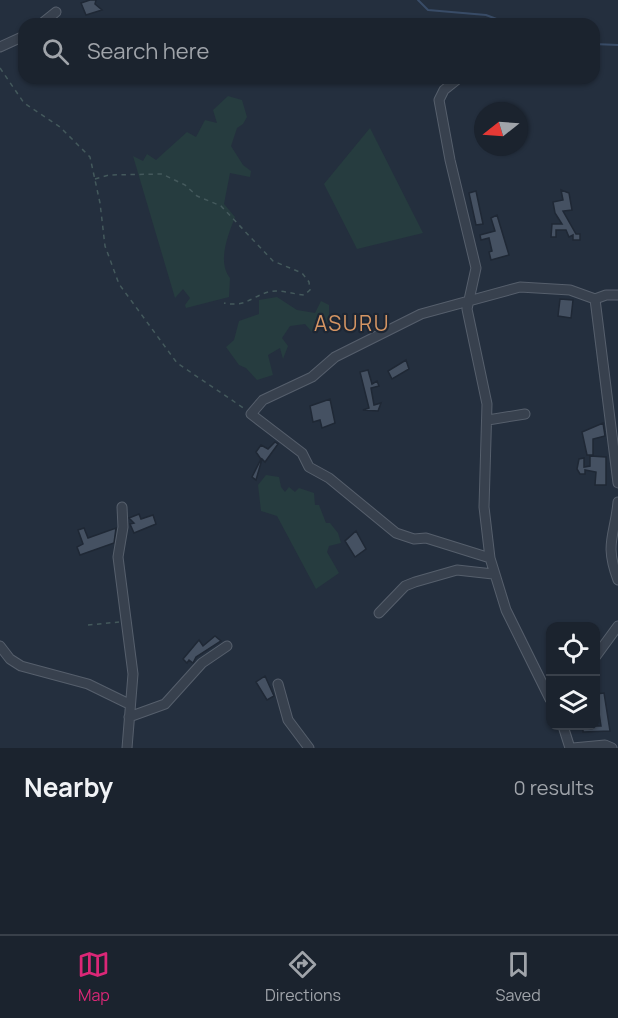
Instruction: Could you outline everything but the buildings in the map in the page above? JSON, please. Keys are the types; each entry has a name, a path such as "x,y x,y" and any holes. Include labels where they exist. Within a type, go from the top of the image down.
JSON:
{"street":[{"path":"48,18 56,12"},
{"path":"0,47 18,39"},
{"path":"452,84 444,90 439,100 450,160 476,268 468,300 469,318 483,378 488,420 484,507 490,558 493,574 510,619 546,686"},
{"path":"490,558 426,538 414,538 396,533 329,478 309,467 302,453 252,414 263,400 320,372 335,357 421,314 520,287 570,290 595,299 606,295 618,295"},
{"path":"595,299 616,443 618,483"},
{"path":"488,420 525,414"},
{"path":"618,502 611,529 611,550 618,580"},
{"path":"122,507 123,527 118,557 133,674 127,748"},
{"path":"379,613 405,586 415,582 457,570 493,574"},
{"path":"600,651 618,626"},
{"path":"0,646 10,659 21,666 88,684 129,704"},
{"path":"129,717 165,704 202,663 227,646"},
{"path":"278,684 288,720 309,748"},
{"path":"565,730 572,748 605,745 612,748"}],"path":[{"path":"0,68 24,103 60,127 86,152 100,203 105,246 118,284 177,363 252,414"},
{"path":"94,180 109,175 162,174 185,185 197,196 221,206 273,261 302,273 309,282 310,290 304,295 266,292 251,302 233,305 224,303"},
{"path":"88,625 126,622"}],"green space":[{"path":"228,96 242,100 247,117 237,128 231,146 243,165 251,171 250,177 230,173 224,204 235,217 224,256 226,272 230,278 229,297 186,308 185,305 190,298 183,289 175,298 133,156 143,161 147,154 156,160 187,132 196,137 205,120 217,123 213,110"},
{"path":"370,128 423,233 357,249 324,184"},
{"path":"277,297 297,310 315,313 321,301 329,305 329,322 317,326 312,332 305,324 290,326 282,338 288,346 283,359 280,348 268,355 273,375 257,380 246,368 239,365 226,347 234,340 239,321 259,314 259,300"},
{"path":"266,475 279,477 281,487 285,492 289,487 295,492 299,488 314,493 315,505 319,505 326,523 330,523 338,533 341,543 329,546 327,552 339,573 316,589 277,516 261,511 258,485"}],"waterway":[{"path":"418,0 428,10 486,15 494,18"},
{"path":"600,44 618,45"}],"district":[{"name":"ASURU","path":"352,324"}]}
